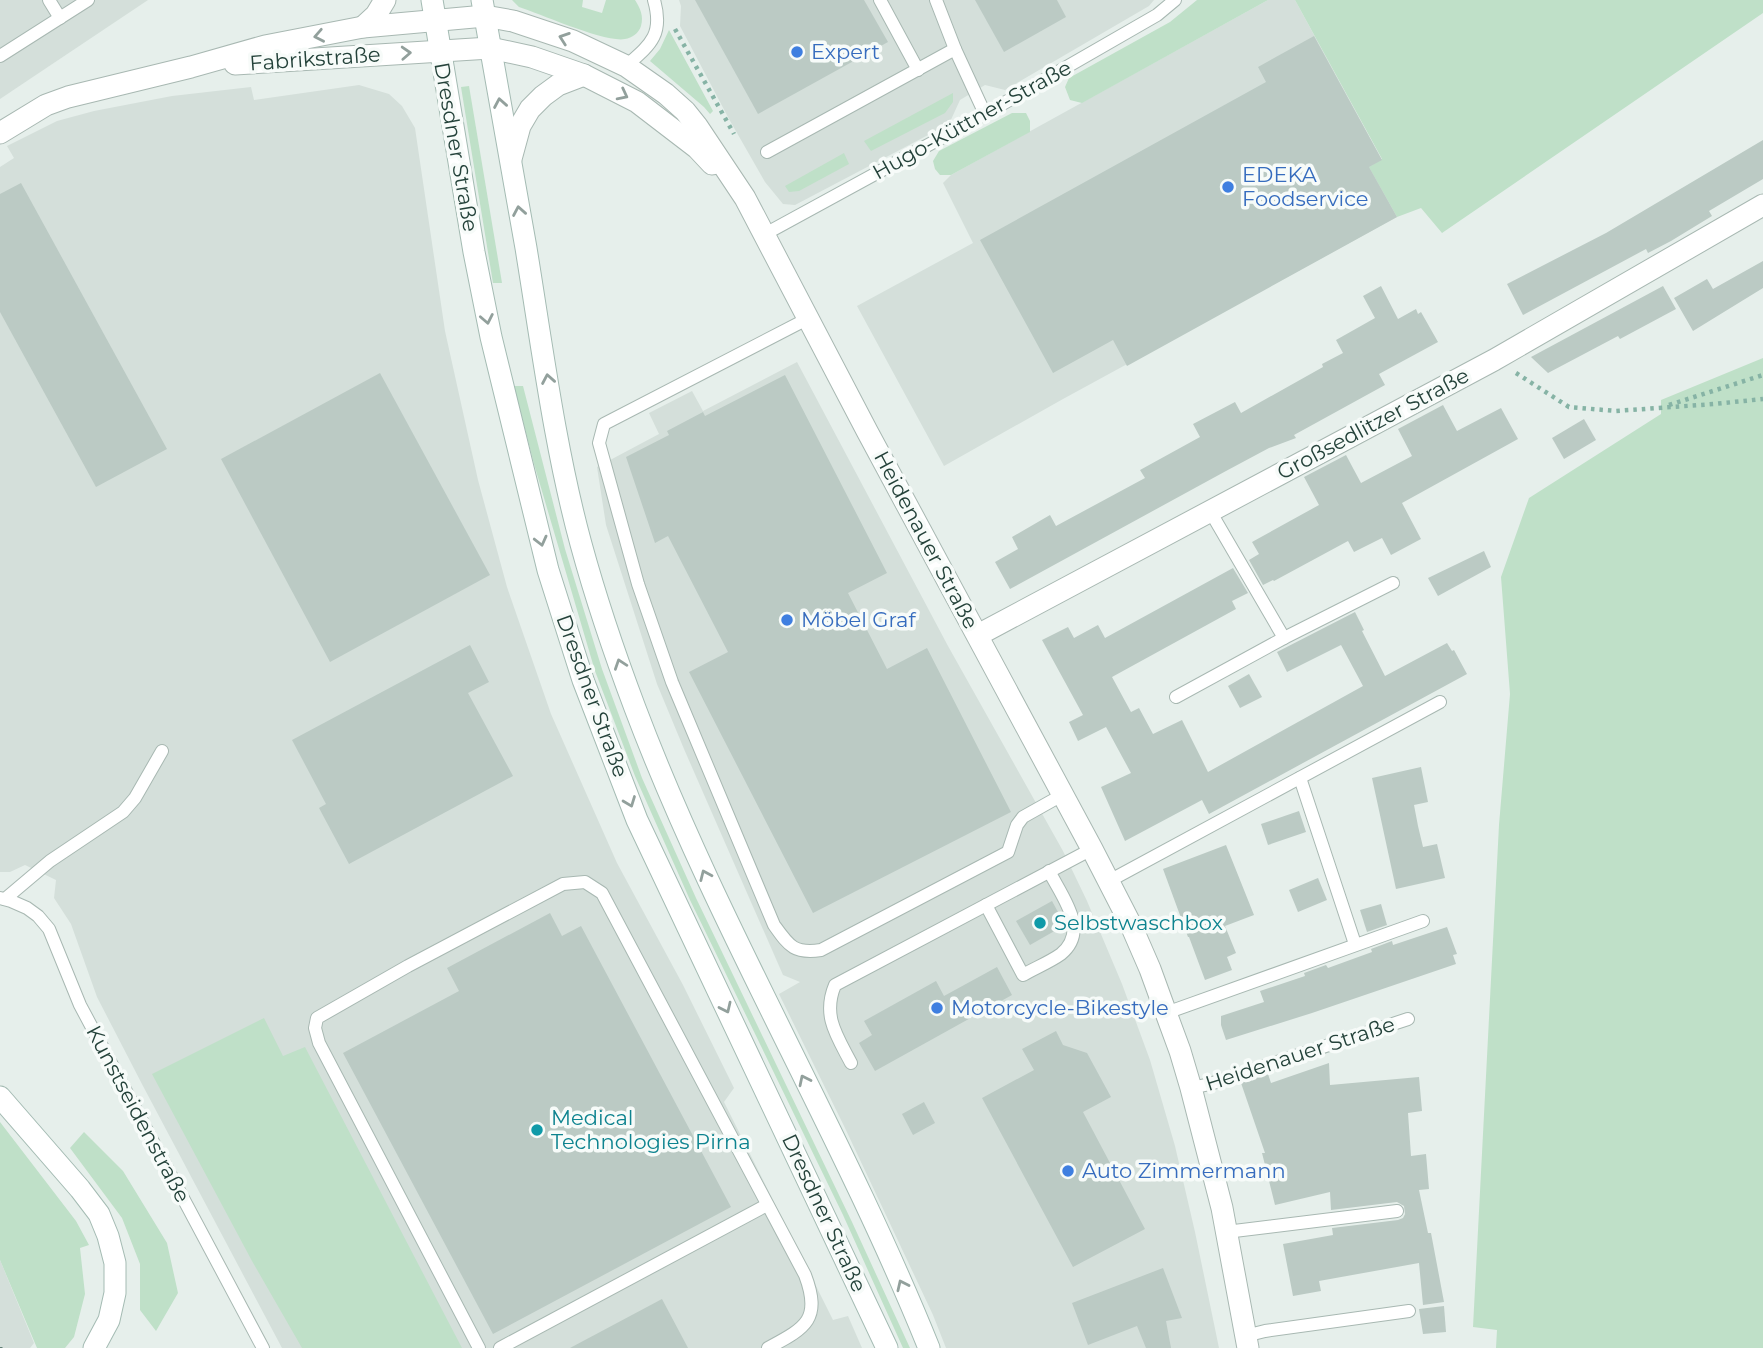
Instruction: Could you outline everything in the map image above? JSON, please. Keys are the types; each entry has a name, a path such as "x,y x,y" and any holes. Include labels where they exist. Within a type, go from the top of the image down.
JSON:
{"street":[{"name":"Fabrikstraße","path":"363,27 376,15 385,0"},
{"name":"Dresdner Straße","path":"432,0 491,338 548,570 583,680 637,820 887,1348"},
{"name":"Fabrikstraße","path":"0,133 46,105 68,97 265,46 363,27 435,21 484,8"},
{"name":"Dresdner Straße","path":"484,8 559,447 581,544 634,706 707,880 862,1199 929,1348"},
{"name":"Heidenauer Straße","path":"484,8 513,21 573,41 626,66 666,94 697,126 746,198 867,431 1064,794 1135,934 1180,1051 1191,1088 1222,1208 1246,1342"},
{"name":"Fabrikstraße","path":"191,67 490,48"},
{"name":"Heidenauer Straße","path":"490,48 531,57 584,75 637,102 697,148 746,198"},
{"path":"510,159 520,126 530,109 558,85 584,75"},
{"name":"Großsedlitzer Straße","path":"978,635 1494,360 1763,205"},
{"path":"0,1097 80,1189 99,1214 108,1236 115,1264 115,1293 109,1320 94,1348"}],"lane":[{"path":"49,0 60,18"},
{"path":"0,56 88,0"},
{"path":"626,66 649,47 656,35 658,15 654,0"},
{"path":"880,0 918,70"},
{"path":"936,0 985,114"},
{"name":"Hugo-Küttner-Straße","path":"765,234 985,114 1157,15 1175,0"},
{"path":"767,152 955,49"},
{"path":"809,318 604,424 598,443 638,584 672,682 774,925 787,943 797,950 821,950 1007,852 1017,825 1023,817 1064,794"},
{"path":"1210,512 1284,638"},
{"path":"1176,697 1392,583"},
{"path":"1109,881 1440,702"},
{"path":"2,899 50,861 123,813 135,798 162,751"},
{"path":"1300,778 1355,944"},
{"path":"851,1063 832,1027 829,1007 835,985 1092,849"},
{"path":"986,905 1023,975 1059,955 1072,944 1075,929 1070,911 1049,872"},
{"path":"479,1348 319,1043 315,1028 317,1018 408,966 563,884 585,882 602,893 805,1275 812,1303 806,1324 795,1334 768,1348"},
{"name":"Kunstseidenstraße","path":"2,899 27,908 49,929 80,1005 263,1348"},
{"path":"1166,1013 1423,921"},
{"name":"Heidenauer Straße","path":"1191,1088 1408,1018"},
{"path":"500,1348 767,1205"},
{"path":"1226,1232 1397,1211"},
{"name":"Heidenauer Straße","path":"1246,1342 1265,1331 1409,1311"}],"path":[{"path":"675,20 675,29 734,134"},
{"path":"1494,360 1569,407 1616,411 1763,399"},
{"path":"1662,407 1763,376"}],"shaded area":[{"path":"0,0 148,0 0,99"},
{"path":"679,0 1154,0 1149,6 1005,90 985,85 960,100 949,124 795,205 783,204 765,182 729,119 680,26"},
{"path":"1268,0 1295,0 1382,160 1370,167 1397,217 944,466 857,306 973,243 943,183 951,175"},
{"path":"359,85 389,94 402,106 415,128 445,331 478,480 507,587 551,714 617,863 683,985 734,1088 724,1102 833,1320 848,1316 862,1348 282,1348 97,997 71,924 54,898 56,880 25,865 10,872 0,872 0,167 14,158 7,146 57,121 172,96 251,87 254,100"},
{"path":"797,362 948,646 1063,851 1087,901 1150,1060 1175,1146 1219,1348 946,1348 845,1128 779,994 800,982 783,975 657,684 606,525 597,467 659,434 649,413 692,391 703,411"},
{"path":"0,1260 34,1343 30,1348 0,1348"}],"green space":[{"path":"512,0 583,0 582,7 602,13 606,0 635,0 642,22 639,31 633,36 625,39 603,37 519,7"},
{"path":"1197,0 1268,0 1082,103 1070,100 1065,87 1069,78 1170,22"},
{"path":"1295,0 1763,0 1763,13 1442,233 1421,208 1397,217 1369,167 1382,159"},
{"path":"669,30 713,111 710,114 650,61 660,49"},
{"path":"469,86 502,283 493,283 461,87"},
{"path":"953,93 953,102 945,113 871,151 864,141"},
{"path":"1012,113 1026,113 1030,121 1030,132 951,175 940,175 935,169 933,161 939,151"},
{"path":"844,153 849,164 799,191 789,192 785,186"},
{"path":"1763,358 1763,1348 1496,1348 1497,1330 1473,1327 1499,825 1510,694 1501,577 1529,498 1661,414 1661,400"},
{"path":"514,386 523,386 565,549 602,669 642,778 696,898 910,1348 903,1348 843,1215 690,900 635,776 595,671"},
{"path":"264,1018 283,1056 305,1047 462,1348 302,1348 152,1074"},
{"path":"0,1122 76,1221 89,1245 80,1248 85,1294 74,1337 65,1348 37,1348 0,1260"},
{"path":"84,1132 123,1171 167,1243 178,1293 156,1331 140,1310 140,1264 122,1218 70,1148"}],"building":[{"name":"Expert","path":"695,0 864,0 888,42 758,114"},
{"path":"975,0 1057,0 1066,17 1004,52"},
{"name":"EDEKA Foodservice","path":"1314,36 1382,160 1369,167 1397,217 1127,366 1113,340 1053,373 980,240 1266,82 1258,67"},
{"path":"1763,140 1763,179 1709,211 1712,216 1671,241 1648,253 1646,249 1523,315 1507,284 1606,233"},
{"path":"21,183 167,449 96,487 0,312 0,194"},
{"path":"1763,261 1763,288 1693,331 1674,298 1707,279 1713,289"},
{"path":"1381,286 1398,319 1416,309 1418,314 1421,312 1438,342 1379,374 1385,385 1294,435 1296,438 1269,448 1010,589 995,562 1018,549 1012,537 1050,515 1056,526 1145,478 1140,470 1200,437 1193,424 1235,402 1241,413 1323,367 1322,364 1343,353 1336,340 1375,318 1363,296"},
{"path":"1663,286 1676,309 1548,373 1531,357"},
{"path":"380,373 490,575 330,662 221,459"},
{"name":"Möbel Graf","path":"785,375 887,573 848,593 887,669 927,648 1011,812 813,913 689,672 728,652 668,536 655,543 626,457 669,435 667,431 703,412 705,416"},
{"path":"1443,405 1457,431 1501,408 1518,439 1402,503 1421,539 1391,555 1382,538 1354,552 1348,541 1263,585 1249,560 1259,554 1252,542 1319,505 1304,477 1346,455 1361,483 1412,456 1398,429"},
{"path":"1584,419 1596,440 1564,459 1552,438"},
{"path":"1484,551 1491,567 1438,596 1428,578"},
{"path":"1233,568 1248,593 1232,601 1236,609 1112,677 1131,712 1139,708 1153,734 1182,720 1208,772 1363,686 1341,645 1287,672 1277,652 1355,612 1385,676 1447,643 1467,674 1209,814 1202,800 1125,841 1101,787 1131,773 1106,727 1078,741 1069,722 1083,715 1042,640 1068,627 1074,638 1098,625 1105,638"},
{"path":"470,645 489,682 468,693 513,776 349,864 319,808 326,804 292,740"},
{"path":"1249,674 1262,697 1240,708 1228,686"},
{"path":"1421,767 1428,802 1414,805 1418,826 1423,847 1437,844 1445,878 1396,889 1372,778"},
{"path":"1299,811 1306,832 1268,845 1261,824"},
{"path":"1226,845 1254,915 1225,926 1236,953 1227,957 1232,970 1205,980 1163,869"},
{"path":"1318,878 1327,900 1298,912 1289,890"},
{"name":"Selbstwaschbox","path":"1052,901 1065,925 1030,945 1016,921"},
{"path":"1381,904 1387,925 1367,932 1360,910"},
{"name":"Medical Technologies Pirna","path":"550,913 562,936 581,926 731,1207 493,1334 343,1053 459,991 447,968"},
{"path":"1447,927 1457,954 1453,955 1456,964 1226,1040 1221,1016 1264,1002 1260,991 1305,976 1304,973 1326,965 1328,968 1372,952 1371,949 1392,941 1393,945"},
{"name":"Motorcycle-Bikestyle","path":"997,967 1012,995 875,1071 859,1043 872,1035 864,1021 936,981 944,996"},
{"name":"Auto Zimmermann","path":"1056,1031 1063,1045 1087,1053 1111,1097 1083,1112 1145,1229 1073,1267 982,1098 1034,1070 1022,1049"},
{"path":"1329,1063 1330,1085 1419,1077 1422,1111 1408,1113 1411,1156 1426,1154 1429,1189 1419,1190 1428,1233 1431,1233 1444,1302 1423,1305 1419,1263 1319,1281 1321,1291 1293,1296 1283,1244 1333,1235 1332,1228 1398,1220 1405,1214 1404,1206 1397,1202 1331,1210 1330,1192 1275,1205 1262,1153 1265,1153 1241,1083 1268,1074 1271,1083"},
{"path":"924,1102 935,1123 913,1135 902,1114"},
{"path":"1163,1268 1182,1318 1166,1321 1171,1348 1146,1348 1137,1326 1088,1345 1072,1303"},
{"path":"662,1299 688,1348 570,1348"},
{"path":"1444,1306 1446,1332 1423,1334 1419,1309"}],"place":[{"name":"Expert","path":"797,52"},
{"name":"EDEKA Foodservice","path":"1228,187"},
{"name":"Möbel Graf","path":"787,620"},
{"name":"Selbstwaschbox","path":"1040,923"},
{"name":"Motorcycle-Bikestyle","path":"937,1008"},
{"name":"Medical Technologies Pirna","path":"537,1130"},
{"name":"Auto Zimmermann","path":"1068,1171"}]}
